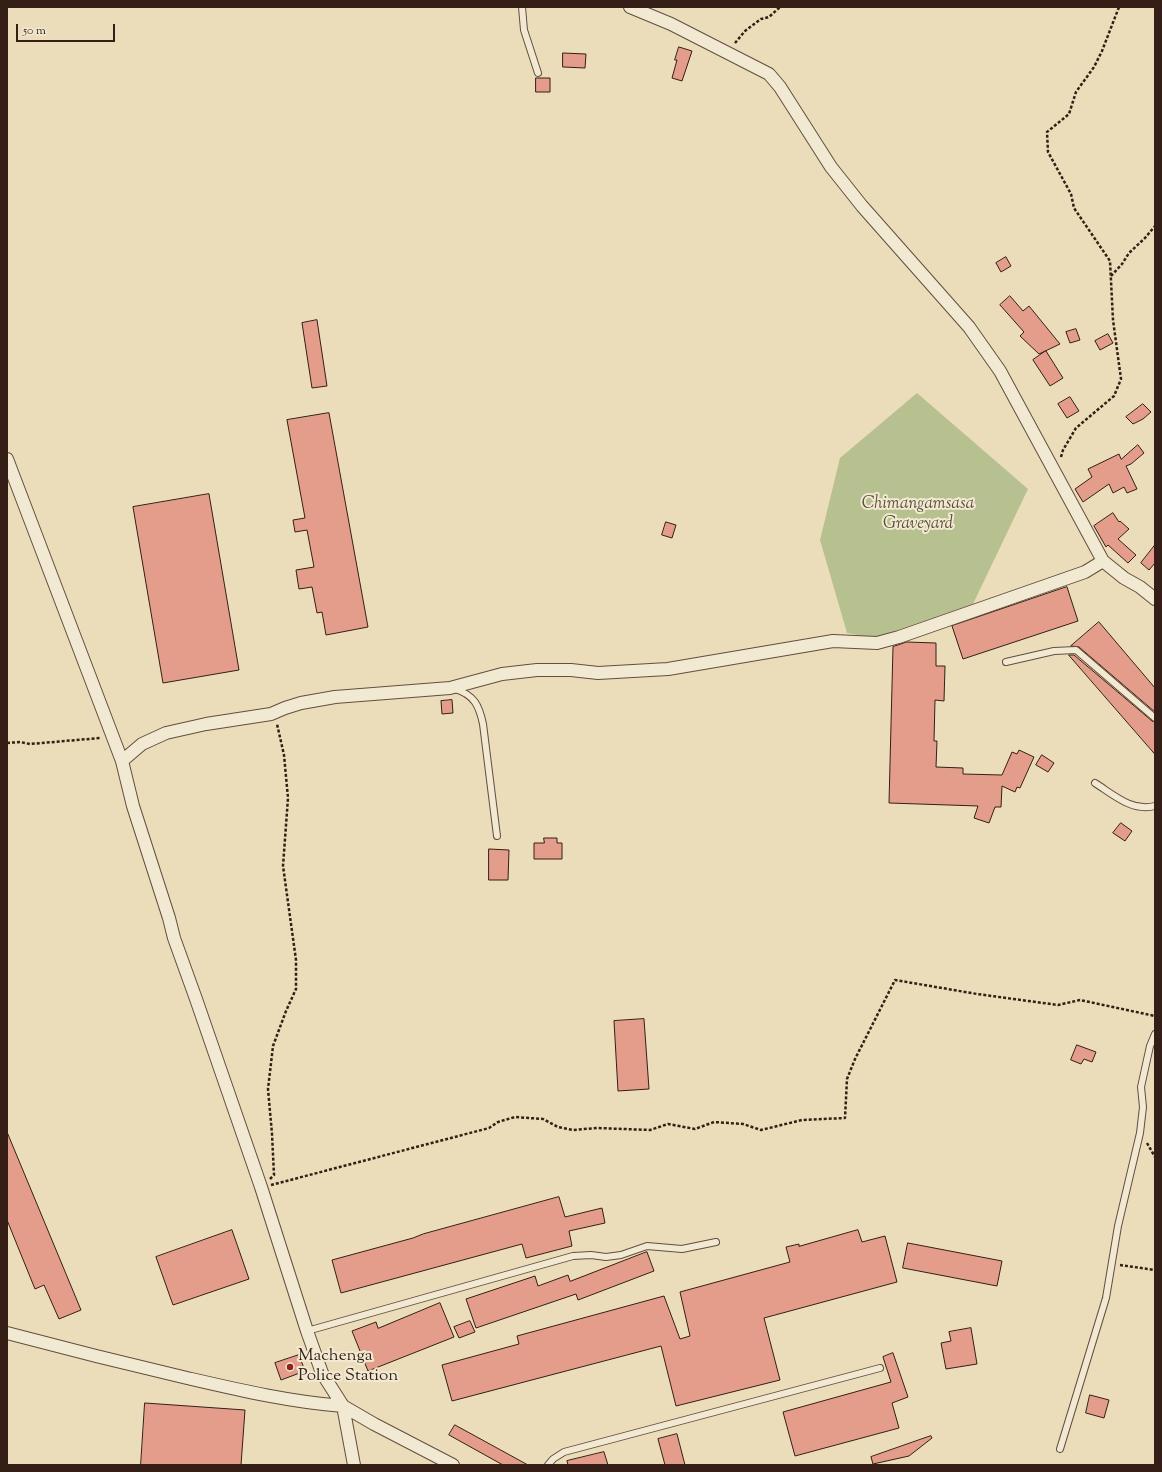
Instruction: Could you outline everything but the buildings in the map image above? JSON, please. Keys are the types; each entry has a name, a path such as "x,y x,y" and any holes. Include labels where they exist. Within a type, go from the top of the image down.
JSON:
{"street":[{"path":"630,7 671,24 769,74 780,87 831,167 862,206 969,328 1000,371 1103,561 1124,578 1140,587 1155,600"},
{"path":"7,459 122,761 133,806 174,938 261,1187 307,1331 322,1373 343,1406 354,1465"},
{"path":"122,761 142,744 166,733 206,724 271,714 301,703 335,697 450,688 502,674 537,670 598,673 668,669 833,641 877,643 914,632 1086,572 1103,561"},
{"path":"7,1333 100,1357 244,1391 312,1404 343,1406 374,1424 453,1465"}],"lane":[{"path":"522,7 524,30 538,73"},
{"path":"1006,662 1054,651 1076,650 1155,718"},
{"path":"450,688 464,692 473,699 480,710 497,836"},
{"path":"1095,783 1125,804 1147,808 1155,806"},
{"path":"1060,1449 1106,1298 1118,1226 1140,1133 1143,1107 1141,1087 1150,1046 1155,1034"},
{"path":"307,1331 573,1256 591,1255 606,1257 621,1255 646,1246 682,1249 716,1242"},
{"path":"548,1465 553,1458 564,1452 880,1368"}],"path":[{"path":"730,53 730,48 740,39 745,30 761,19 769,17 780,7"},
{"path":"1055,474 1063,450 1076,428 1114,396 1121,379 1113,320 1110,261 1074,208 1071,194 1048,152 1047,132 1069,114 1076,92 1094,67 1102,51 1119,7"},
{"path":"1111,276 1122,264 1129,253 1155,226"},
{"path":"261,1187 274,1175 268,1088 273,1046 286,1011 296,990 296,960 283,866 288,798 284,755 277,724 285,708"},
{"path":"7,743 52,743 113,736"},
{"path":"261,1187 489,1128 498,1122 515,1117 543,1119 558,1127 573,1130 597,1128 650,1130 668,1124 695,1129 714,1122 743,1124 761,1130 802,1120 845,1118 847,1079 855,1059 895,980 977,994 1058,1005 1080,1000 1155,1016"},
{"path":"1112,1264 1155,1270"}],"green space":[{"name":"Chimangamsasa Graveyard","path":"917,393 1028,489 973,604 874,638 847,633 820,540 840,458"}],"place":[{"name":"Machenga Police Station","path":"290,1367"}]}
